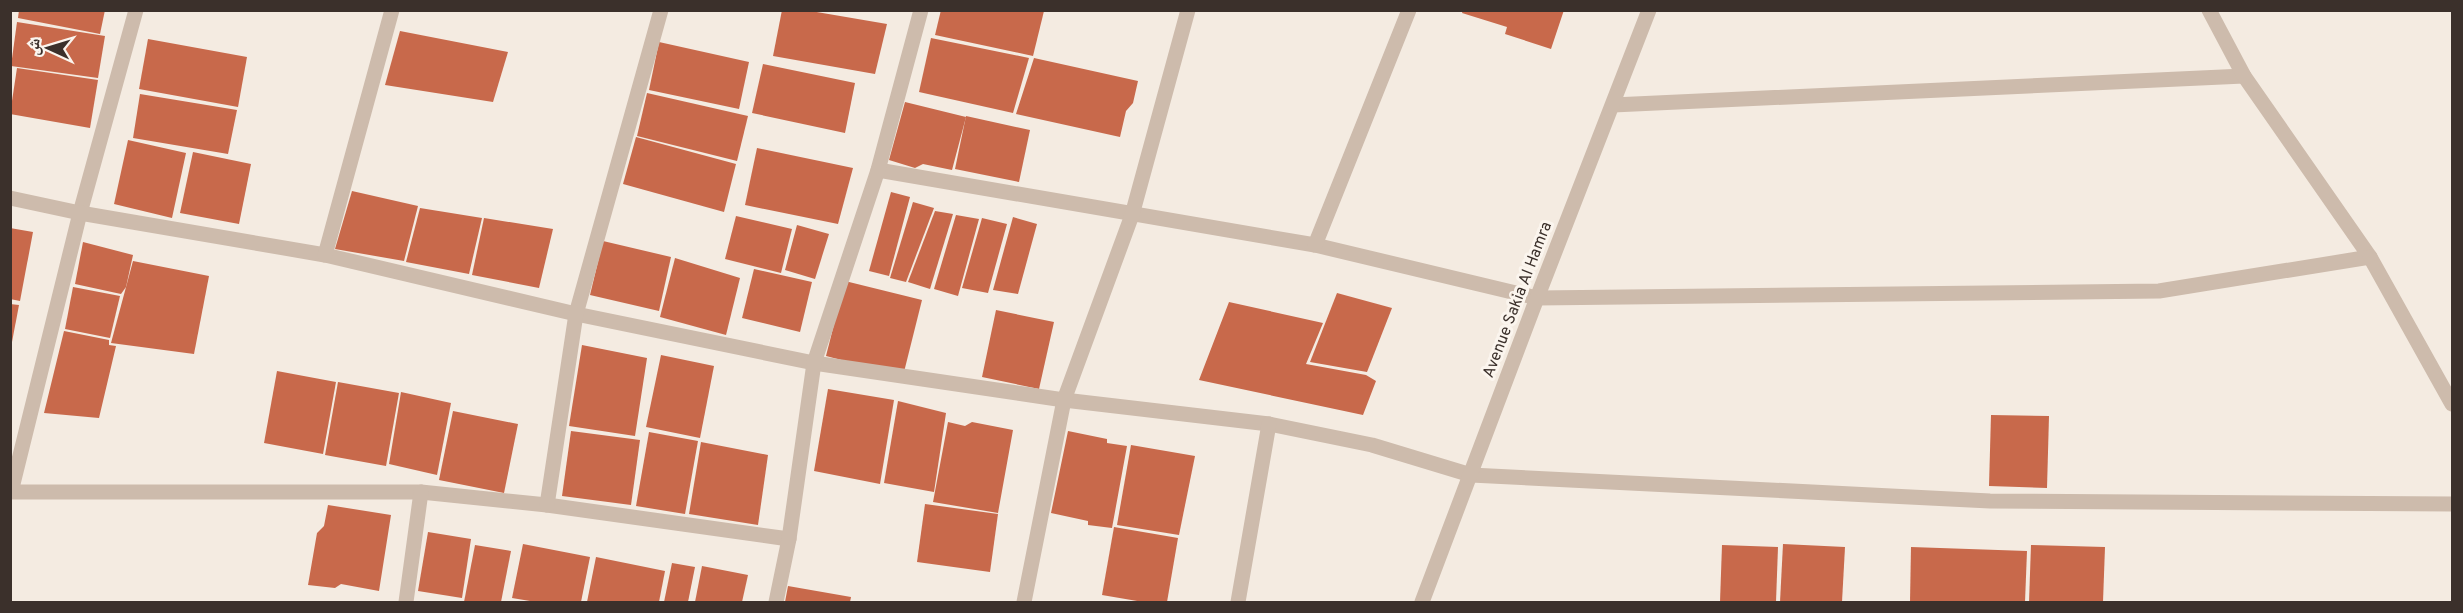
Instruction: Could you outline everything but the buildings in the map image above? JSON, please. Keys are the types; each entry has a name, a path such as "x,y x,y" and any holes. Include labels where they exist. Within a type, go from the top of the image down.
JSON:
{"street":[{"path":"136,10 80,213 10,493 421,492 547,505 789,539"},
{"path":"325,255 392,10"},
{"path":"547,505 576,314 661,10"},
{"path":"776,603 789,539 814,363 879,170 921,10"},
{"path":"1024,603 1064,400 1132,215 1188,10"},
{"path":"1315,245 1409,10"},
{"name":"Avenue Sakia Al Hamra","path":"1422,603 1649,10"},
{"path":"2209,10 2244,76 2370,257 2452,404"},
{"path":"1613,105 2244,76"},
{"path":"879,170 1315,245 1537,298 2159,291 2370,257"},
{"path":"10,198 80,213 325,255 576,314 814,363 1064,400 1269,424 1372,445 1471,475 1990,501 2452,504"},
{"path":"1238,603 1269,424"},
{"path":"406,603 421,492"}]}
